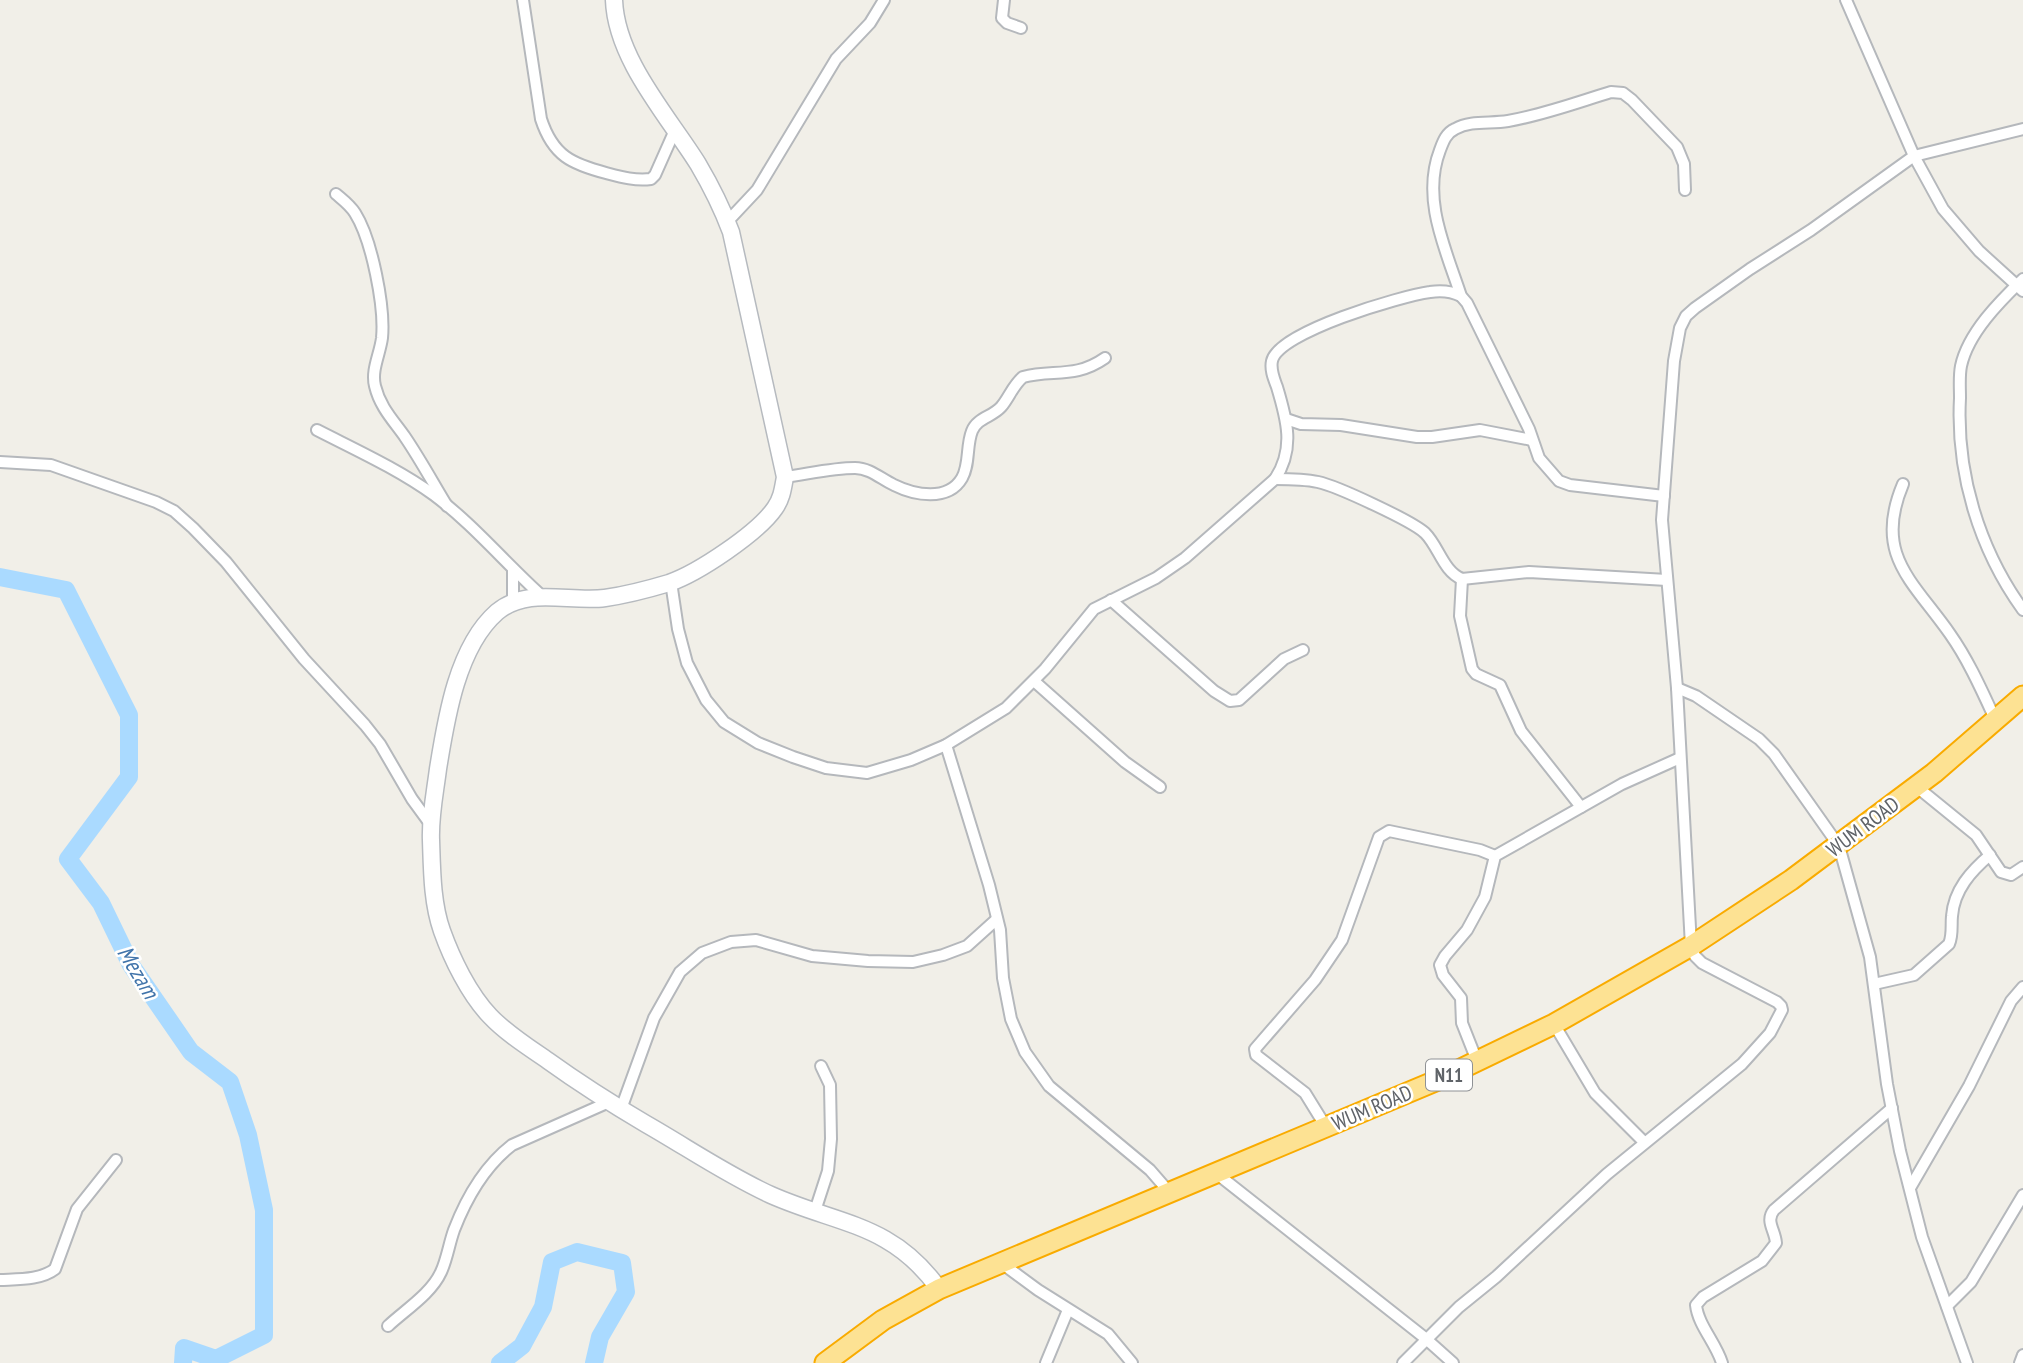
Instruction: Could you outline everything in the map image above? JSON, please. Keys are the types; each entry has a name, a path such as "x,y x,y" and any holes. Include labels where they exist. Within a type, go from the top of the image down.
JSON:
{"highway":[{"name":"WUM ROAD","path":"825,1363 883,1320 939,1289 1438,1080 1554,1024 1691,946 1839,846 1917,787 2023,696"}],"street":[{"path":"523,0 541,119 545,132 564,156 578,166 619,177 651,179 656,174 675,130"},
{"path":"614,0 621,33 635,65 704,175 727,222 785,477 782,494 774,509 746,536 713,560 671,582 603,598 532,597 513,603 498,612 484,628 462,665 446,719 431,825 432,878 441,930 476,997 491,1016 528,1047 615,1105 721,1170 773,1196 885,1237 925,1270 939,1289"},
{"path":"727,222 757,190 836,59 870,23 884,0"},
{"path":"1004,0 1002,18 1021,28"},
{"path":"1860,0 1849,5 1914,156 1943,209 1960,232 2021,285 1986,320 1971,341 1961,364 1958,421 1963,473 1982,536 2023,610"},
{"path":"1664,496 1570,485 1559,481 1539,458 1529,429 1493,352 1461,296 1436,219 1432,177 1440,150 1448,134 1455,129 1475,123 1507,122 1612,92 1623,93 1647,114 1677,147 1684,164 1685,190"},
{"path":"1403,1363 1425,1338 1644,1142 1742,1064 1770,1033 1782,1010 1777,1002 1702,963 1691,946 1677,688 1662,520 1674,362 1680,328 1686,316 1739,276 1811,230 1914,156 2023,129"},
{"path":"336,194 354,211 362,227 379,287 383,314 382,341 374,377 379,397 385,411 447,506"},
{"path":"671,582 678,629 687,663 706,700 724,722 758,743 827,768 867,773 911,760 946,745 1006,708 1034,681 1094,609 1156,578 1185,558 1275,479 1282,469 1287,451 1287,425 1271,363 1284,345 1325,324 1385,302 1431,291 1453,292 1461,296"},
{"path":"785,477 856,468 869,471 913,492 945,492 961,480 975,425 1000,408 1023,377 1074,371 1094,365 1105,358"},
{"path":"1287,425 1341,425 1425,438 1480,430 1532,440"},
{"path":"317,430 375,459 433,495 489,542 513,569 544,597"},
{"path":"0,461 51,465 156,502 174,511 226,562 304,659 365,724 431,825"},
{"path":"1275,479 1319,482 1396,516 1425,533 1448,568 1462,579 1529,572 1667,580"},
{"path":"1903,484 1891,520 1895,550 1912,584 1950,633 1965,658 1996,720"},
{"path":"513,569 513,603"},
{"path":"1462,579 1460,615 1474,671 1500,685 1526,738 1581,807"},
{"path":"1111,600 1214,691 1230,701 1239,700 1284,659 1303,650"},
{"path":"1034,681 1125,762 1160,787"},
{"path":"1677,688 1696,696 1759,739 1774,754 1839,846 1870,957 1892,1108 1922,1237 1967,1363"},
{"path":"946,745 989,885 1003,954 1003,978 1011,1019 1036,1069 1049,1086 1150,1170 1170,1193"},
{"path":"1477,1061 1462,1023 1461,998 1441,971 1440,965 1444,956 1467,930 1485,897 1495,856 1622,784 1681,758"},
{"path":"1917,787 1976,835 2001,872 2011,875 2023,867"},
{"path":"1326,1127 1305,1093 1256,1055 1255,1049 1315,980 1342,940 1379,837 1389,831 1480,850 1495,856"},
{"path":"1874,985 1914,975 1949,944 1952,938 1955,897 1973,869 1990,855"},
{"path":"388,1326 422,1296 440,1273 455,1227 471,1194 500,1155 512,1145 615,1105 654,1017 680,972 702,953 731,943 756,940 813,956 913,962 943,956 967,946 997,919"},
{"path":"1910,1188 1969,1086 2011,1001 2023,987"},
{"path":"1554,1024 1595,1093 1644,1142"},
{"path":"815,1211 828,1171 831,1139 830,1085 821,1066"},
{"path":"1723,1363 1697,1313 1696,1305 1703,1297 1762,1261 1776,1243 1769,1215 1892,1108"},
{"path":"0,1280 35,1277 49,1274 55,1269 77,1209 116,1160"},
{"path":"1216,1173 1454,1363"},
{"path":"1947,1306 1971,1282 2023,1195"},
{"path":"1000,1262 1068,1310 1108,1334 1132,1363"},
{"path":"1046,1363 1068,1310"},
{"path":"2020,1363 2023,1355"}],"waterway":[{"name":"Mezam","path":"0,577 66,590 129,715 129,777 68,859 101,903 131,965 191,1052 230,1082 248,1135 264,1210 264,1335 216,1359 184,1348 183,1363"},
{"name":"Mezam","path":"500,1363 522,1346 543,1307 552,1262 577,1252 622,1263 626,1292 600,1337 594,1363"}]}
